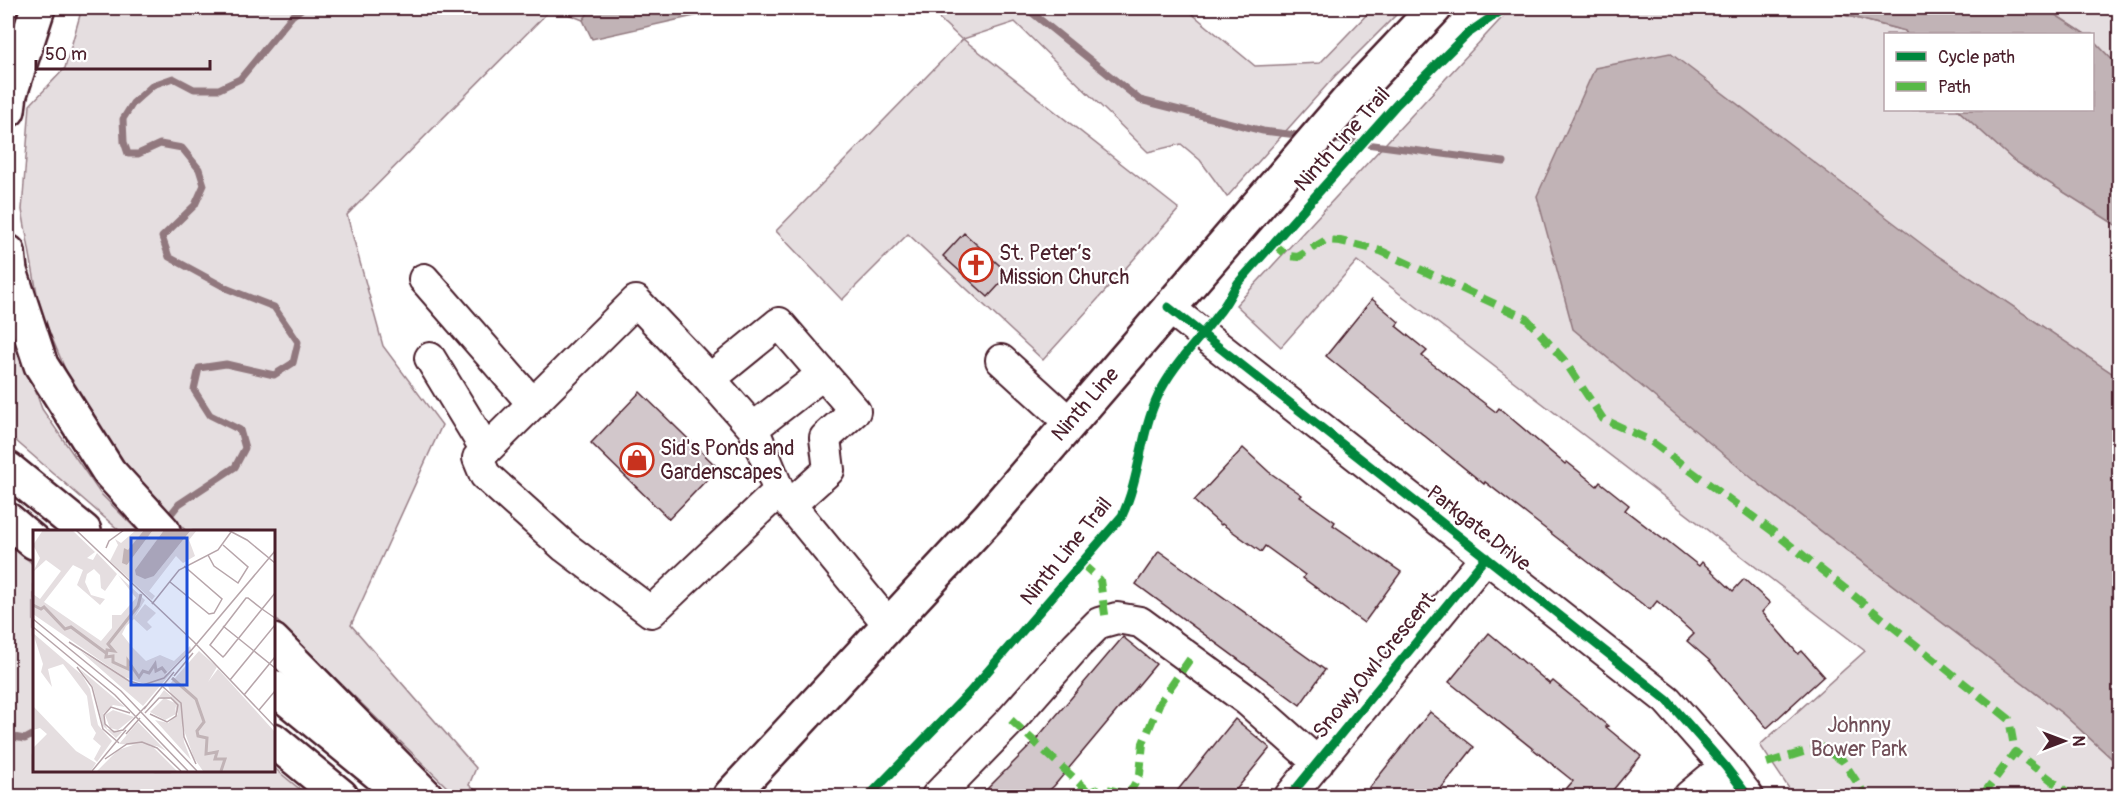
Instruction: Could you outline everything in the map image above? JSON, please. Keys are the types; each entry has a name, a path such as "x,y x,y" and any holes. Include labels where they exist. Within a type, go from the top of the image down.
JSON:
{"main road":[{"path":"8,110 10,94 38,8"},
{"name":"Ninth Line","path":"729,796 988,518 1352,96 1435,8"},
{"path":"8,252 10,271 41,365 109,472 162,530"},
{"path":"8,469 71,521"},
{"path":"8,520 33,541"},
{"path":"274,642 426,796"},
{"path":"274,688 406,796"},
{"path":"274,741 341,796"}],"street":[{"path":"424,279 533,404"},
{"path":"710,379 779,323 855,411 825,438 829,470 785,498 651,612 565,547 485,475 478,458 636,301 753,428 785,498 890,625"},
{"name":"Parkgate Drive","path":"1168,307 1667,700 1748,796"},
{"path":"430,358 486,450"},
{"path":"1001,360 1069,422"},
{"path":"753,428 823,374"},
{"name":"Snowy Owl Crescent","path":"1290,796 1486,557"},
{"path":"937,796 1011,720 1099,623 1117,618 1140,622 1248,701 1318,763"},
{"path":"1689,796 1725,766"}],"green space":[{"path":"8,8 23,8 8,46"},
{"path":"82,8 552,8 347,215 383,346 442,425 351,625 476,768 469,785 482,796 456,796 274,618 274,530 185,530 135,477 77,397 40,310 22,210 30,105 65,68"},
{"path":"553,8 592,8 583,20"},
{"path":"928,8 1185,8 1255,66 1320,63 1373,8 1403,8 1335,76 1227,197 1200,160 1181,144 1148,152 1015,22 963,39 1179,209 1043,360 908,234 842,300 776,231 962,40"},
{"name":"Johnny Bower Park","path":"1511,8 1825,8 1905,31 1906,33 1884,33 1884,111 1959,111 2013,160 2119,227 2119,378 1935,254 1759,484 2063,714 2119,765 2119,796 1794,796 1760,745 1865,651 1357,261 1281,347 1236,305"},
{"path":"2045,8 2119,8 2119,67 2094,41 2094,33 2083,33"},
{"path":"8,315 42,409 100,493 137,530 119,530 8,434"},
{"path":"8,543 33,564 33,771 274,771 274,768 308,796 8,796"}],"shaded area":[{"path":"592,8 730,8 592,39 583,20"},
{"path":"1825,8 2045,8 2083,33 1906,33"},
{"path":"2094,41 2119,67 2119,227 2013,160 1959,111 2094,111"},
{"path":"1670,53 1935,254 2119,378 2119,765 2063,714 1759,484 1573,329 1537,196 1595,68"}],"building":[{"name":"St. Peter’s Mission Church","path":"964,233 1009,274 988,297 943,256"},
{"path":"1372,299 1399,322 1396,326 1427,351 1422,356 1496,412 1499,408 1565,464 1567,462 1597,486 1600,482 1629,505 1625,510 1664,540 1699,566 1702,562 1733,591 1744,579 1770,603 1762,612 1798,654 1802,651 1824,676 1767,728 1710,661 1687,641 1694,634 1657,601 1650,610 1485,482 1484,484 1326,356"},
{"path":"640,392 718,468 669,519 591,443"},
{"path":"1243,448 1269,472 1302,495 1300,497 1335,522 1333,525 1401,572 1364,623 1303,578 1305,575 1265,546 1261,552 1221,525 1194,501"},
{"path":"1159,551 1325,670 1300,705 1136,584"},
{"path":"1489,633 1550,684 1553,681 1641,756 1608,796 1560,796 1573,781 1449,682"},
{"path":"1123,637 1156,664 1054,786 1043,796 980,796 1032,744"},
{"path":"1430,712 1474,747 1435,796 1363,796"},
{"path":"1235,719 1270,748 1231,796 1173,796"}],"waterway":[{"path":"166,520 179,504 235,467 245,448 240,430 210,415 194,390 199,368 226,364 274,375 293,363 298,342 274,307 228,289 169,257 162,237 195,205 204,185 199,169 182,148 160,144 138,154 128,154 124,142 123,119 133,103 153,85 173,78 194,89 219,89 240,79 292,16 303,8"},
{"path":"1026,8 1140,100 1263,131 1305,136"},
{"path":"1328,139 1504,162"},
{"path":"8,736 25,739 33,735"}],"marked path":[{"path":"1273,243 1288,256 1298,257 1326,240 1381,251 1527,319 1564,360 1603,419 1649,440 1775,533 2009,719 2015,752"},
{"path":"1081,563 1100,580 1106,621"},
{"path":"1128,796 1140,774 1143,743 1160,702 1190,659"},
{"path":"1011,720 1090,793 1090,796"},
{"path":"1767,763 1820,747 1843,761 1866,796"},
{"path":"1982,796 2015,752 2072,796"},
{"path":"1087,796 1101,789 1116,791 1126,796"}],"cycle path":[{"name":"Ninth Line Trail","path":"869,796 969,693 1122,516 1133,487 1147,425 1158,396 1170,374 1221,310 1238,283 1397,104 1467,34 1505,8"},
{"path":"1168,307 1667,700 1748,796"},
{"path":"1290,796 1486,557"}],"place":[{"name":"St. Peter’s Mission Church","path":"976,265"},
{"name":"Sid's Ponds and Gardenscapes","path":"637,460"}]}
